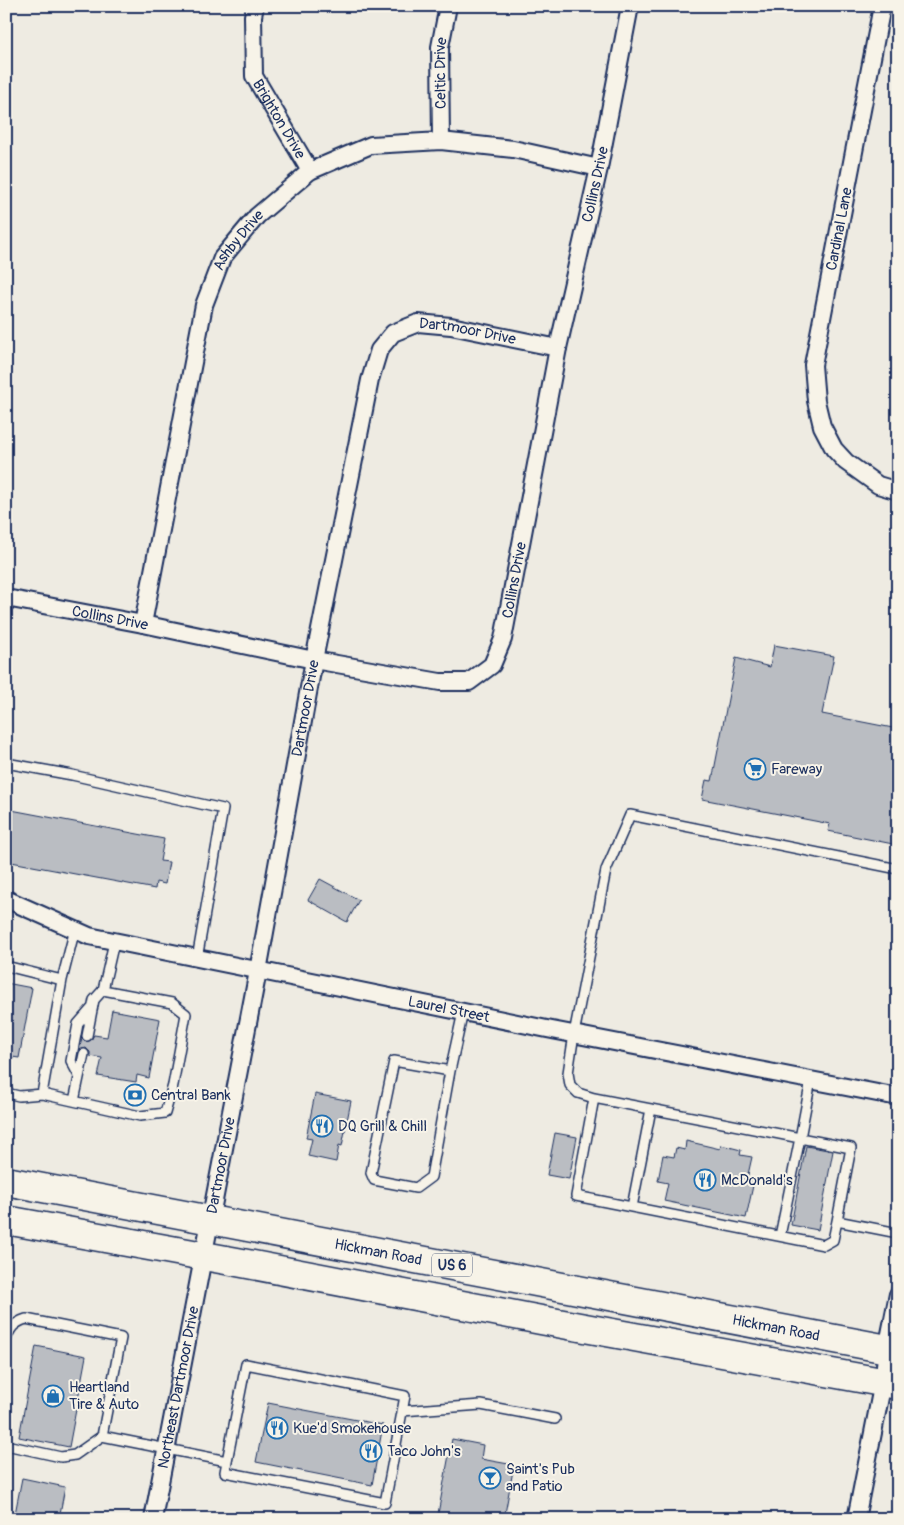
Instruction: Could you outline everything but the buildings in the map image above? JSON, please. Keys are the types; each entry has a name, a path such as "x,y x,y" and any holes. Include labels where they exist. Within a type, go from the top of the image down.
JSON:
{"highway":[{"name":"Hickman Road","path":"6,1181 892,1350"},
{"path":"6,1220 890,1384"}],"street":[{"name":"Brighton Drive","path":"255,6 253,16 254,76 310,171"},
{"name":"Celtic Drive","path":"441,141 440,47 448,6"},
{"name":"Collins Drive","path":"6,598 144,624 314,660 440,682 469,682 492,665 503,639 558,348 600,168 630,6"},
{"name":"Cardinal Lane","path":"882,6 813,365 816,401 822,426 834,449 846,462 878,485 898,491"},
{"name":"Ashby Drive","path":"144,624 204,305 222,258 257,216 310,171 371,145 441,141 513,149 600,168"},
{"name":"Dartmoor Drive","path":"204,1256 314,660 370,380 379,350 393,334 418,323 451,326 558,348"},
{"name":"Laurel Street","path":"6,899 89,936 114,942 574,1034 898,1096"},
{"name":"Northeast Dartmoor Drive","path":"153,1519 204,1256"},
{"path":"856,1519 890,1384 898,1294"}],"lane":[{"path":"6,763 72,775 223,809 197,959"},
{"path":"594,1098 576,1196 824,1245 833,1240 851,1148 594,1098 578,1093 570,1085 568,1074 574,1034 606,870 630,815 898,869"},
{"path":"42,1094 62,980 75,929"},
{"path":"87,1036 94,1000 103,990 114,942"},
{"path":"6,966 62,980"},
{"path":"6,1093 19,1096 42,1094 140,1116 166,1113 186,1014 172,1003 103,990"},
{"path":"80,1076 71,1061 78,1024 92,1008"},
{"path":"450,1071 394,1061 371,1173 374,1180 416,1188 431,1177 450,1071 463,1012"},
{"path":"74,1101 84,1054"},
{"path":"780,1236 811,1080"},
{"path":"632,1207 651,1109"},
{"path":"836,1222 898,1233"},
{"path":"6,1340 9,1331 18,1322 26,1319 121,1338 102,1436 75,1455 60,1457 6,1444"},
{"path":"246,1364 405,1396 385,1503 224,1472 227,1461 246,1364"},
{"path":"402,1411 481,1405 555,1419"},
{"path":"102,1436 227,1461"}],"place":[{"name":"Fareway","path":"755,769"},
{"name":"Central Bank","path":"135,1095"},
{"name":"DQ Grill & Chill","path":"322,1126"},
{"name":"McDonald's","path":"705,1180"},
{"name":"Heartland Tire & Auto","path":"53,1396"},
{"name":"Kue'd Smokehouse","path":"277,1428"},
{"name":"Taco John's","path":"371,1451"},
{"name":"Saint's Pub and Patio","path":"490,1478"}]}
